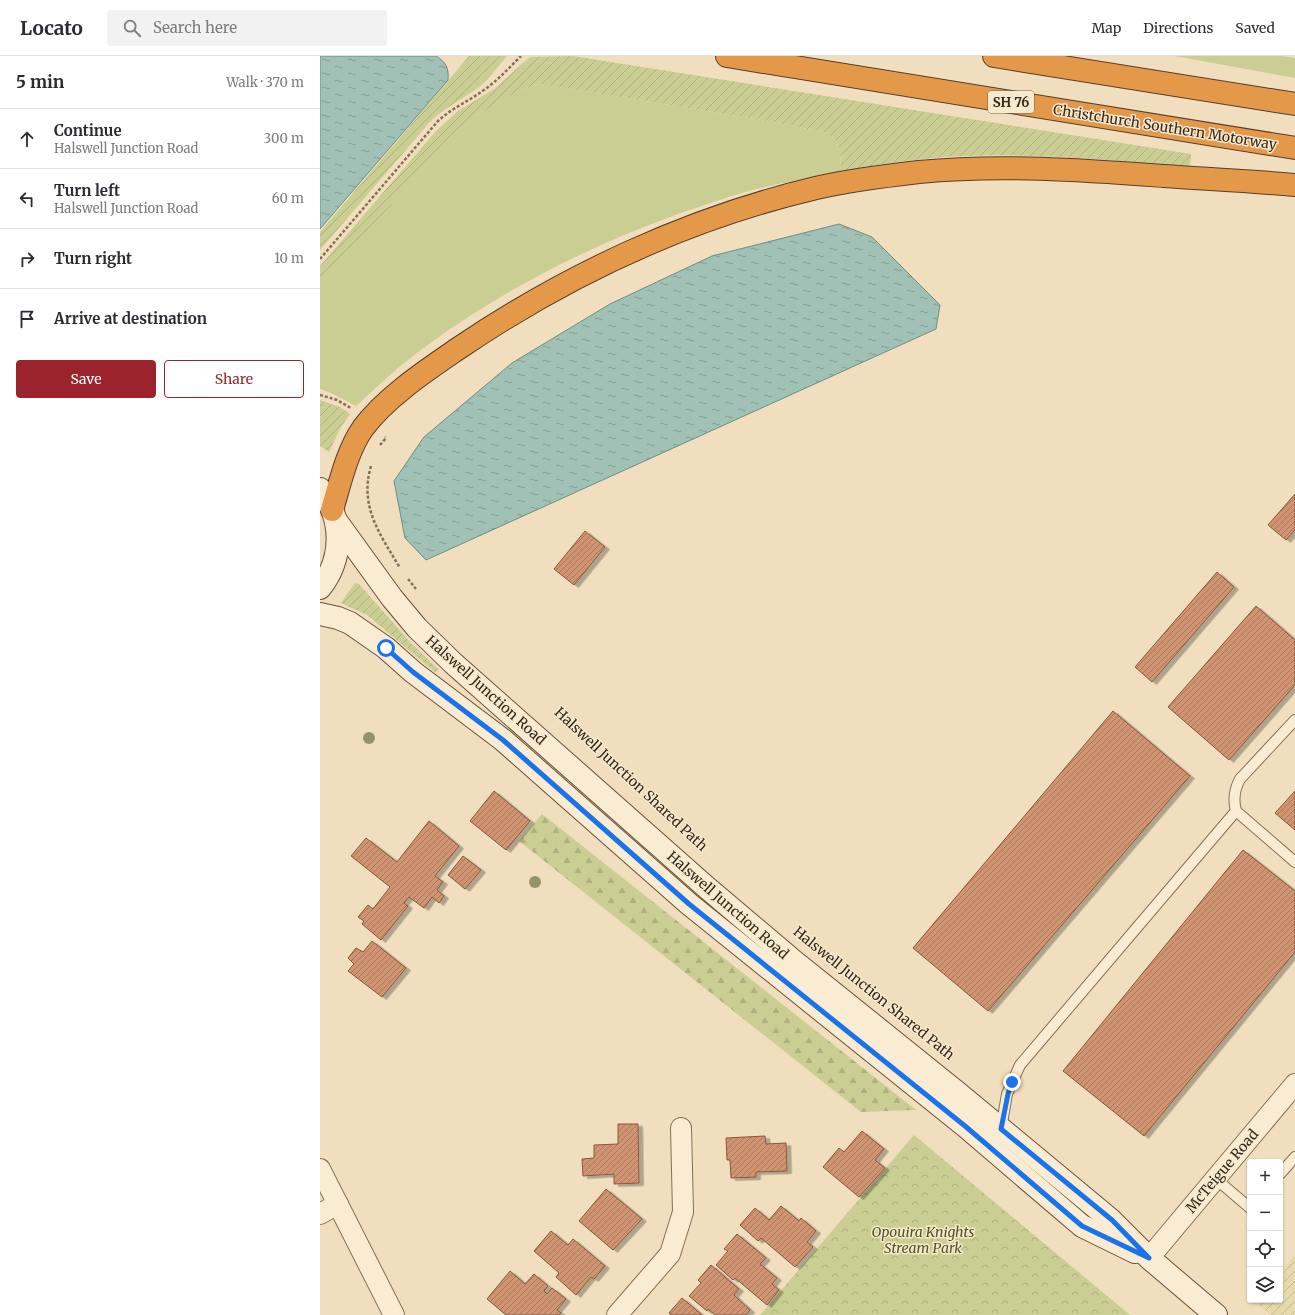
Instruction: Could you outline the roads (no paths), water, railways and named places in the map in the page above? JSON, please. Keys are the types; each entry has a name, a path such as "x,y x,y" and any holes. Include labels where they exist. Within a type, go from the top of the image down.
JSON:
{"highway":[{"name":"Christchurch Southern Motorway","path":"727,56 1295,148"},
{"path":"994,56 1295,104"},
{"path":"1038,56 1192,88"},
{"path":"334,516 352,449 361,431 391,398 442,360 503,318 575,277 651,243 775,199 818,187 860,180 921,172 974,169 1062,168 1295,184"}],"main road":[{"name":"Halswell Junction Road","path":"320,489 328,499 334,516 392,598 418,628 453,663 705,886 790,958 1112,1220 1149,1258 1216,1315"},
{"path":"320,588 333,568 337,553 338,537 334,516"},
{"name":"Halswell Junction Road","path":"320,614 338,618 362,630 461,710 503,740 689,904 965,1126 1082,1226 1149,1258"}],"street":[{"name":"McTeigue Road","path":"1149,1258 1295,1084"},
{"path":"617,1315 670,1254 683,1212 681,1128"},
{"path":"320,1169 394,1315"},
{"path":"320,1214 338,1204"}],"lane":[{"path":"1295,720 1240,779 1233,802 1236,812 1295,862"},
{"path":"1001,1129 1008,1094 1020,1065 1236,812"},
{"path":"1283,1171 1295,1157"},
{"path":"1216,1179 1247,1205"}],"water":[{"path":"320,56 436,56 446,66 448,80 320,229"},
{"path":"839,224 872,237 940,305 936,329 426,560 405,538 394,481 424,437 512,363 610,304 712,256"}],"park label":[{"name":"Opouira Knights Stream Park","path":"923,1240"}]}
